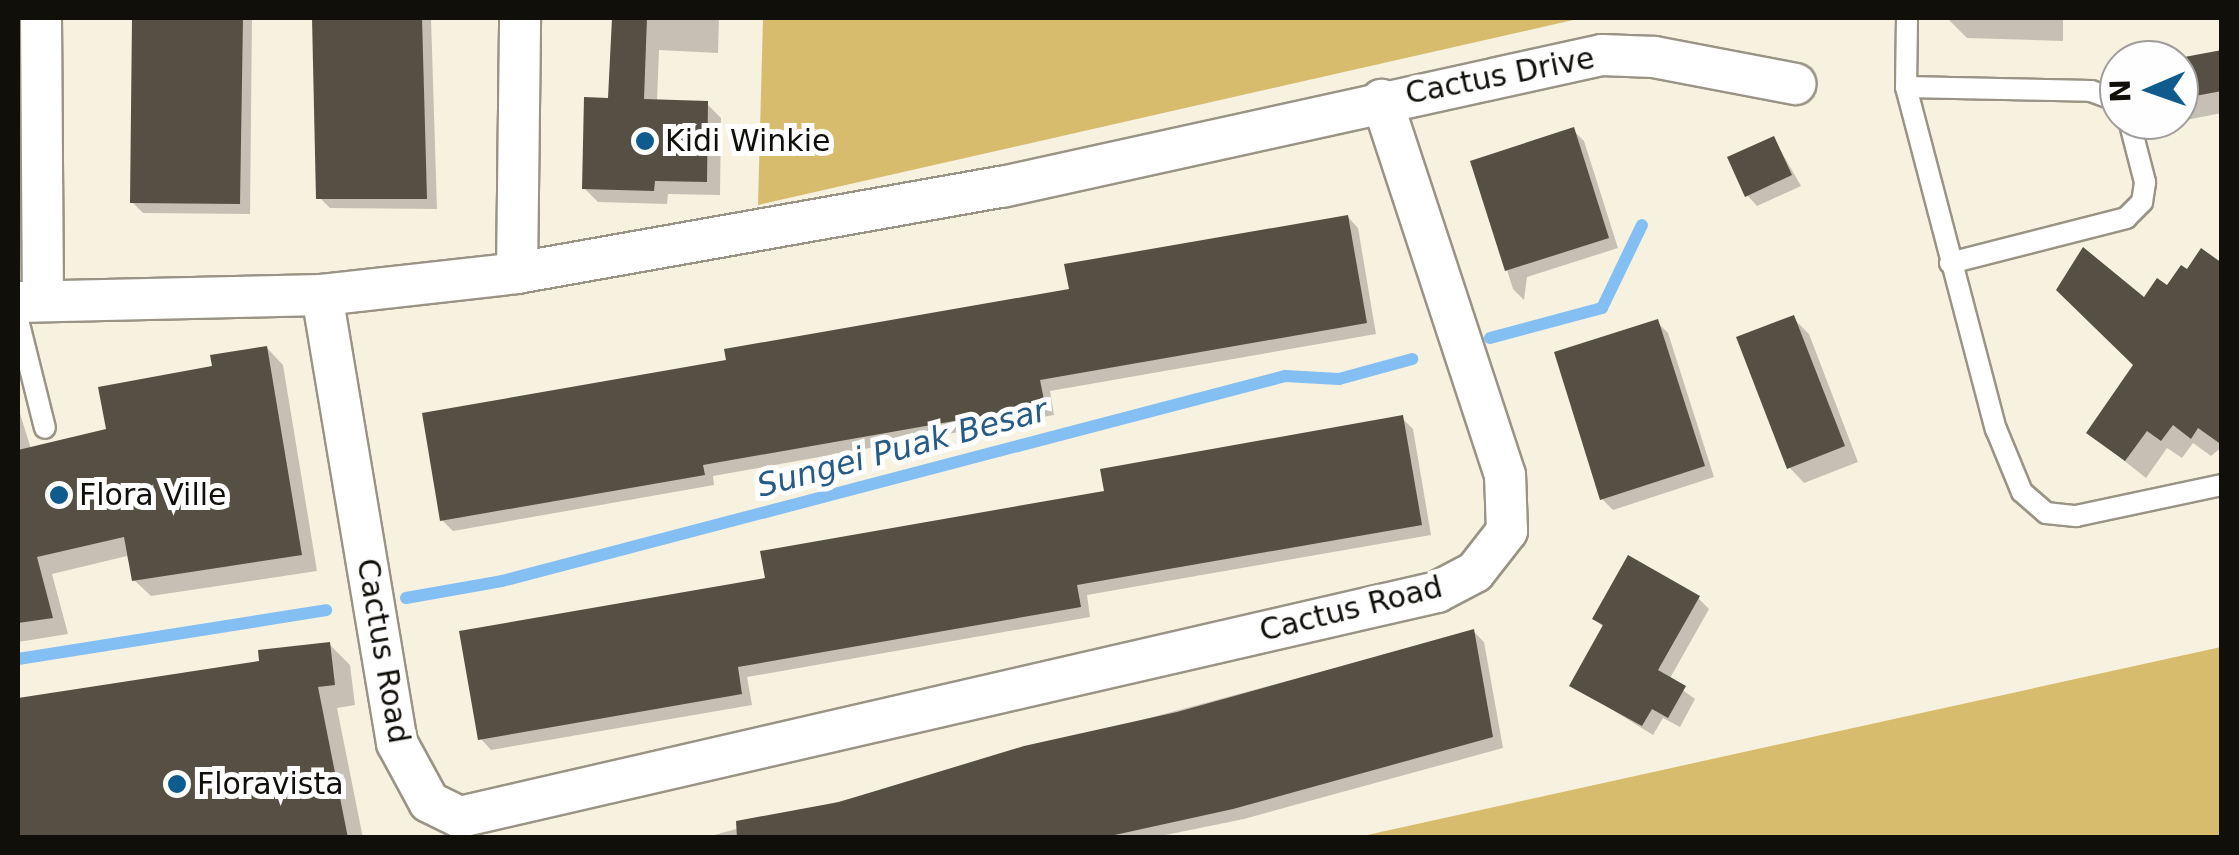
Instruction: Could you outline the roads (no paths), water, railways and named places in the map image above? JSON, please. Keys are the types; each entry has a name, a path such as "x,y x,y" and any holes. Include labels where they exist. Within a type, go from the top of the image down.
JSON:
{"street":[{"path":"41,18 26,308 322,296 517,273 1002,187 1382,100"},
{"path":"517,273 520,18"},
{"name":"Cactus Drive","path":"1382,100 1602,55 1654,57 1795,84"},
{"name":"Cactus Road","path":"322,296 396,743 428,802 460,817 1438,592 1475,572 1506,531 1504,476 1382,100"}],"lane":[{"path":"1907,18 1906,87 1996,429 2022,492 2046,513 2076,516 2222,485"},
{"path":"1906,87 2099,94"},
{"path":"1950,263 2126,218 2142,202 2145,182 2135,140"},
{"path":"26,308 45,428"}],"waterway":[{"name":"Sungei Puak Besar","path":"1490,338 1602,308 1642,225"},
{"name":"Sungei Puak Besar","path":"406,598 502,581 1285,376 1339,379 1412,359"},
{"name":"Sungei Puak Besar","path":"18,659 326,610"}],"place":[{"name":"Kidi Winkie","path":"645,141"},
{"name":"Flora Ville","path":"59,495"},
{"name":"Floravista","path":"177,784"}]}
